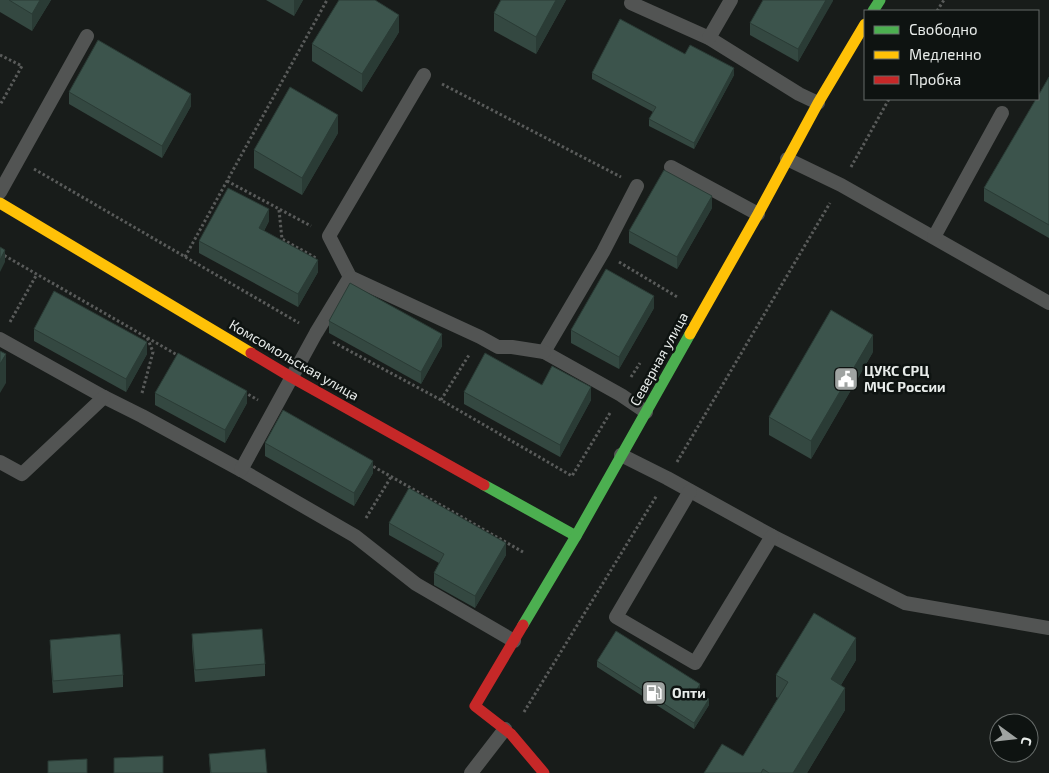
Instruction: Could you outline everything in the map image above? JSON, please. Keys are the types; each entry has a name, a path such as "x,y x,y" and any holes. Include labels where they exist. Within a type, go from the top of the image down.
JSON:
{"street":[{"name":"Северная улица","path":"508,731 475,706 576,536 758,214 818,103 864,26"},
{"name":"Комсомольская улица","path":"0,203 291,377 576,536"},
{"path":"508,731 544,773"}],"lane":[{"path":"709,38 731,0"},
{"path":"631,3 709,38 799,94 818,103"},
{"path":"0,192 87,36"},
{"path":"424,75 329,236 350,277 480,337 498,348 512,346 544,352 646,412"},
{"path":"934,237 1002,113"},
{"path":"787,159 841,185 1049,303"},
{"path":"671,167 758,214"},
{"path":"544,352 603,252 637,186"},
{"path":"241,470 291,377 350,277"},
{"path":"0,339 241,470 355,536 416,584 514,641"},
{"path":"0,462 22,474 104,397"},
{"path":"621,455 772,536 905,603 1049,628"},
{"path":"690,491 616,617 695,663 772,536"},
{"path":"471,773 508,731"}],"path":[{"path":"185,257 327,0"},
{"path":"0,55 22,66 0,105"},
{"path":"424,75 637,186"},
{"path":"508,731 667,478 841,185 888,100"},
{"path":"18,160 316,333 440,400 572,476"},
{"path":"227,181 329,236"},
{"path":"279,209 282,239 316,258"},
{"path":"603,252 679,298"},
{"path":"0,339 37,274"},
{"path":"142,416 140,398 153,352 146,337"},
{"path":"440,400 480,337"},
{"path":"355,536 391,476"}],"building":[{"path":"9,0 40,0 32,14"},
{"path":"339,0 375,0 399,15 362,74 312,44"},
{"path":"501,0 556,0 536,37 494,13"},
{"path":"763,0 826,0 798,49 750,23"},
{"path":"620,19 685,54 690,45 734,68 694,143 649,119 656,107 592,73"},
{"path":"98,40 191,94 162,146 69,92"},
{"path":"1049,77 1049,225 984,188 1035,100 1039,100 1039,94"},
{"path":"290,87 338,115 302,178 254,150"},
{"path":"664,170 712,196 677,257 629,231"},
{"path":"228,188 269,209 259,228 318,260 298,294 199,241"},
{"path":"0,247 5,250 0,260"},
{"path":"606,269 654,296 619,357 571,330"},
{"path":"350,283 442,334 421,372 329,321"},
{"path":"54,291 147,342 126,379 34,329"},
{"path":"831,310 873,335 811,441 769,417"},
{"path":"0,351 6,354 0,364"},
{"path":"178,353 247,391 225,430 155,393"},
{"path":"485,353 542,385 552,366 591,387 560,445 464,392"},
{"path":"283,410 373,461 354,493 265,443"},
{"path":"409,488 506,543 475,596 434,573 444,554 389,523"},
{"path":"814,613 856,638 831,679 845,688 793,773 769,773 763,769 761,773 704,773 722,744 743,756 788,682 776,675"},
{"path":"262,629 265,664 195,670 192,634"},
{"path":"616,631 700,684 696,691 709,699 694,723 597,661"},
{"path":"120,634 123,675 53,681 50,640"},
{"path":"265,749 267,773 211,773 209,754"},
{"path":"163,756 163,773 114,773 114,758"},
{"path":"87,759 87,773 48,773 48,761"}],"traffic: fast":[{"path":"874,10 880,0"},
{"path":"523,625 576,536 690,334"},
{"path":"484,485 576,536"}],"traffic: slow":[{"path":"690,334 818,103 864,26"},
{"path":"0,203 251,353"}],"traffic: jam":[{"path":"251,353 484,485"},
{"path":"523,625 475,706 511,734 544,773"}],"place":[{"name":"ЦУКС СРЦ МЧС России","path":"846,379"},
{"name":"Опти","path":"654,693"}]}
